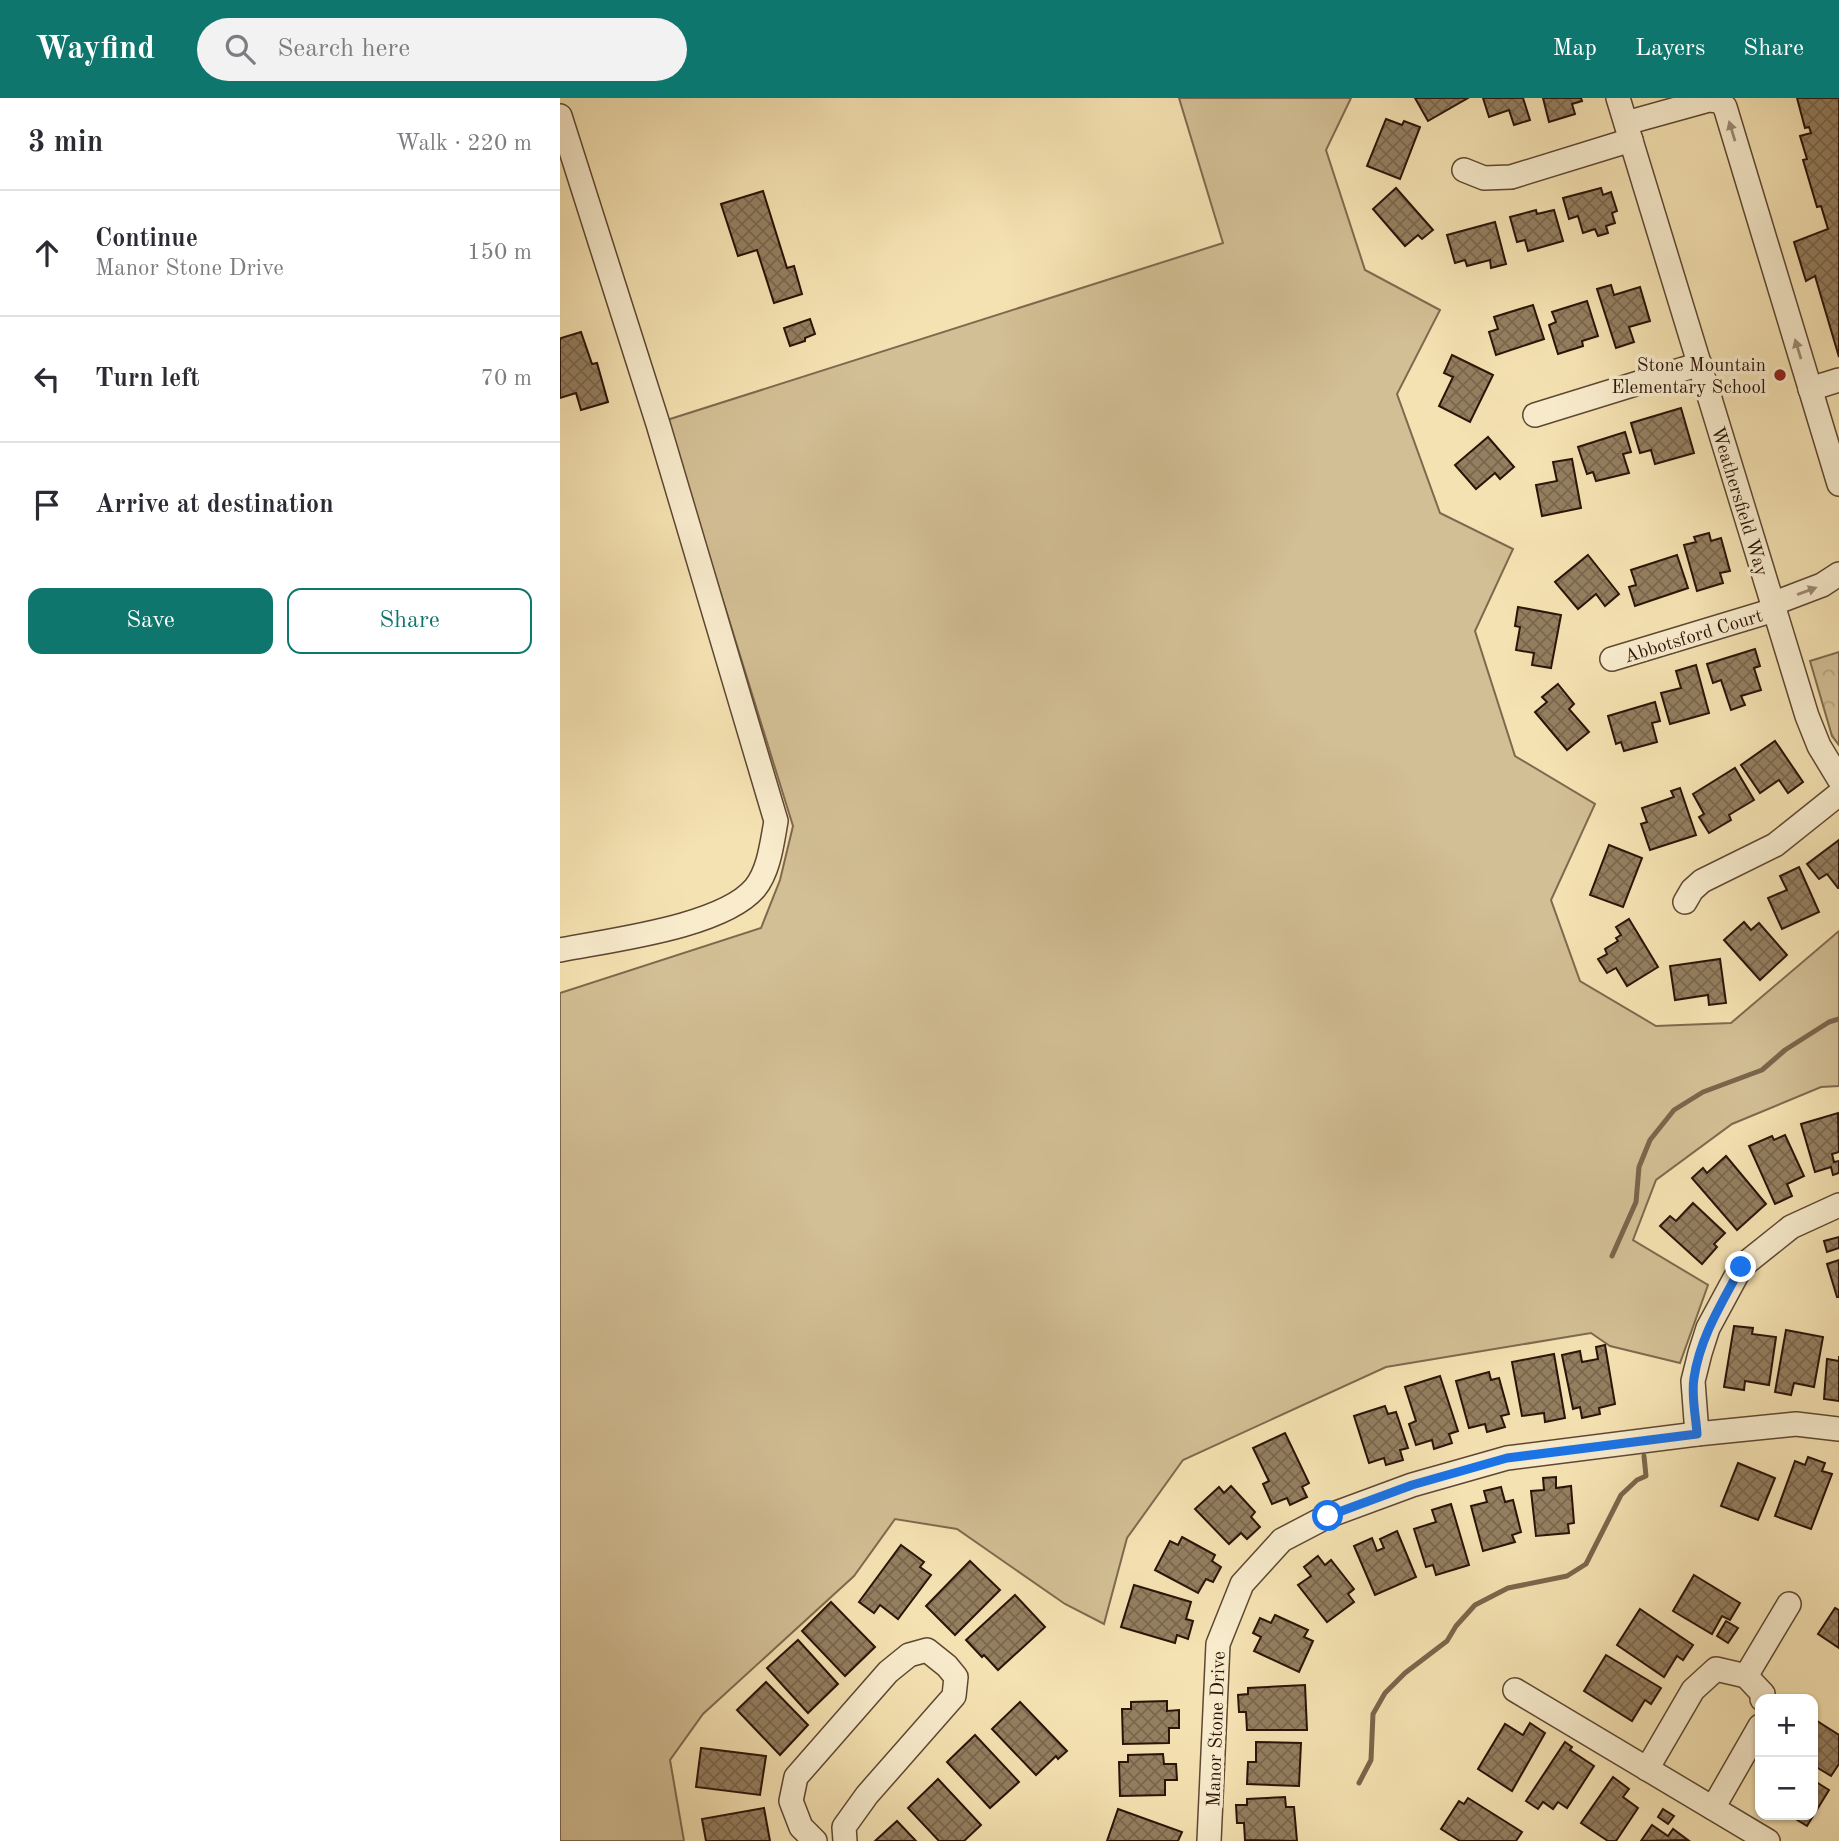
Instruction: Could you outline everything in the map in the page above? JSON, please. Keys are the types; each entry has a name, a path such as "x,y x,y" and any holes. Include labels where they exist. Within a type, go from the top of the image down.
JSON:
{"street":[{"name":"Weathersfield Way","path":"1618,98 1807,716 1819,746 1839,779"},
{"path":"1464,170 1484,178 1511,177 1709,100 1719,101 1725,107 1839,484"},
{"path":"560,117 658,424 776,821 769,859 755,888 724,911 691,923 560,950"},
{"path":"1535,415 1700,364"},
{"path":"1810,389 1839,380"},
{"name":"Abbotsford Court","path":"1612,659 1773,607 1822,585 1839,574"},
{"path":"1685,902 1692,890 1702,881 1775,845 1839,794"},
{"path":"1697,1434 1693,1381 1700,1353 1708,1328 1741,1267 1791,1227 1839,1205"},
{"name":"Manor Stone Drive","path":"1209,1841 1218,1644 1242,1584 1282,1540 1328,1516 1412,1485 1507,1458 1796,1424 1839,1429"},
{"path":"1746,1676 1789,1604"},
{"path":"815,1841 801,1827 791,1801 796,1777 888,1672 909,1655 927,1650 947,1665 956,1677 954,1696 867,1795 844,1827 845,1841"},
{"path":"1647,1769 1693,1690 1716,1669 1746,1676 1763,1694"},
{"path":"1515,1689 1768,1841"},
{"path":"1713,1808 1755,1735"}],"green space":[{"path":"1179,98 1351,98 1326,150 1365,270 1440,310 1397,394 1440,513 1513,549 1475,631 1515,756 1595,804 1551,900 1580,981 1656,1026 1731,1023 1839,931 1839,1086 1821,1087 1732,1124 1656,1180 1633,1240 1708,1285 1680,1363 1610,1346 1591,1333 1386,1367 1183,1460 1127,1538 1104,1624 1065,1604 957,1529 895,1519 854,1576 703,1714 670,1760 684,1841 560,1841 560,993 761,928 780,880 793,826 667,420 1223,243"},
{"path":"1839,652 1839,745 1832,736 1810,661"}],"building":[{"path":"1415,98 1468,98 1428,121"},
{"path":"1483,98 1523,98 1530,120 1514,125 1509,110 1489,117"},
{"path":"1543,98 1581,98 1582,101 1572,104 1575,114 1549,122"},
{"path":"1797,98 1839,98 1839,357 1815,276 1806,281 1794,242 1828,229 1821,206 1817,207 1803,160 1807,159 1800,136 1811,133 1809,127 1805,128"},
{"path":"1386,119 1402,125 1404,121 1420,127 1400,179 1367,166"},
{"path":"1396,188 1433,230 1422,239 1418,235 1405,246 1373,209"},
{"path":"1601,188 1603,195 1611,192 1617,211 1612,213 1615,223 1606,226 1608,233 1598,236 1595,229 1583,233 1578,216 1569,219 1563,198"},
{"path":"763,191 787,268 794,266 802,294 774,303 757,250 738,256 721,204"},
{"path":"1536,210 1537,214 1554,210 1563,241 1528,251 1525,240 1517,242 1510,217"},
{"path":"1495,222 1506,264 1491,268 1490,260 1467,266 1465,260 1455,263 1447,235"},
{"path":"1611,285 1614,295 1640,287 1650,321 1629,327 1634,342 1616,348 1597,289"},
{"path":"1587,301 1598,336 1582,341 1583,346 1558,354 1549,325 1556,322 1552,312"},
{"path":"1533,305 1544,339 1496,355 1489,332 1498,329 1494,317"},
{"path":"810,319 815,334 790,346 784,328"},
{"path":"581,332 592,364 597,363 608,402 581,410 576,393 560,398 560,341 561,338"},
{"path":"1452,355 1493,375 1470,422 1439,406 1453,377 1444,373"},
{"path":"1681,408 1694,453 1655,464 1651,450 1640,453 1631,423"},
{"path":"1625,432 1631,452 1623,454 1629,473 1596,481 1593,472 1587,474 1578,447"},
{"path":"1488,437 1514,467 1500,479 1495,473 1476,489 1455,465"},
{"path":"1572,459 1581,508 1542,516 1536,485 1557,481 1553,462"},
{"path":"1709,533 1711,541 1721,538 1730,571 1720,573 1723,583 1697,591 1684,545 1696,542 1694,537"},
{"path":"1588,555 1619,594 1605,606 1596,594 1578,609 1555,582"},
{"path":"1677,555 1688,588 1635,606 1629,587 1636,585 1631,570"},
{"path":"1518,607 1561,615 1551,668 1532,665 1534,653 1516,650 1520,627 1515,626"},
{"path":"1755,649 1760,666 1754,668 1761,690 1741,696 1745,705 1731,710 1721,680 1713,683 1707,664"},
{"path":"1696,665 1709,713 1670,724 1661,693 1681,688 1676,671"},
{"path":"1558,684 1574,704 1569,709 1589,732 1567,750 1535,712 1547,702 1542,697"},
{"path":"1655,702 1660,721 1652,723 1657,742 1624,751 1621,742 1616,744 1608,716"},
{"path":"1775,741 1803,782 1788,793 1779,780 1760,793 1741,765"},
{"path":"1735,768 1754,800 1729,815 1731,820 1709,833 1699,817 1704,814 1693,794"},
{"path":"1680,788 1696,835 1650,850 1641,824 1647,822 1642,808 1674,797 1671,791"},
{"path":"1839,840 1838,888 1827,874 1819,879 1807,864"},
{"path":"1609,845 1642,858 1623,907 1590,895"},
{"path":"1799,867 1819,912 1782,929 1768,898 1787,890 1780,876"},
{"path":"1629,919 1658,967 1627,986 1616,968 1607,973 1598,959 1607,954 1605,949 1618,941 1616,938 1621,935 1616,927"},
{"path":"1744,922 1751,930 1759,923 1787,955 1760,980 1724,940"},
{"path":"1720,959 1726,1003 1709,1005 1708,995 1675,1000 1670,966"},
{"path":"1838,1113 1839,1152 1832,1154 1834,1162 1839,1161 1839,1173 1833,1175 1831,1167 1815,1172 1801,1124"},
{"path":"1785,1135 1804,1176 1787,1184 1792,1196 1775,1204 1749,1146 1772,1136 1774,1140"},
{"path":"1726,1156 1766,1204 1737,1230 1692,1178 1703,1168 1707,1173"},
{"path":"1693,1203 1725,1233 1714,1244 1717,1247 1702,1264 1660,1226 1670,1216 1676,1221"},
{"path":"1839,1237 1839,1248 1827,1252 1824,1241"},
{"path":"1839,1260 1839,1297 1837,1297 1827,1264"},
{"path":"1734,1326 1753,1328 1752,1334 1776,1337 1769,1385 1745,1381 1744,1390 1724,1387"},
{"path":"1786,1330 1823,1337 1814,1387 1794,1383 1791,1395 1775,1392"},
{"path":"1605,1345 1615,1404 1599,1408 1600,1414 1582,1418 1580,1407 1573,1409 1562,1355 1580,1351 1582,1362 1598,1359 1596,1347"},
{"path":"1554,1354 1565,1418 1545,1422 1544,1413 1522,1416 1512,1362"},
{"path":"1827,1359 1839,1361 1839,1401 1824,1399"},
{"path":"1489,1372 1491,1380 1499,1378 1509,1414 1501,1416 1505,1427 1487,1432 1485,1424 1469,1428 1456,1381"},
{"path":"1440,1376 1458,1431 1449,1434 1452,1443 1434,1449 1432,1440 1416,1445 1409,1424 1416,1421 1405,1387"},
{"path":"1385,1406 1388,1414 1396,1412 1408,1448 1400,1450 1403,1460 1386,1465 1384,1458 1369,1463 1354,1416"},
{"path":"1285,1433 1309,1483 1302,1487 1307,1497 1290,1505 1287,1498 1272,1504 1263,1484 1269,1481 1253,1448"},
{"path":"1808,1457 1825,1463 1822,1471 1832,1474 1811,1529 1775,1516 1795,1461 1805,1465"},
{"path":"1738,1463 1775,1478 1758,1520 1721,1506"},
{"path":"1556,1477 1556,1488 1571,1486 1574,1523 1568,1524 1569,1533 1536,1536 1531,1491 1544,1490 1543,1478"},
{"path":"1231,1486 1255,1512 1251,1517 1260,1527 1247,1539 1241,1533 1229,1544 1195,1509 1219,1487 1224,1493"},
{"path":"1501,1487 1505,1502 1513,1500 1521,1532 1512,1535 1515,1542 1483,1551 1471,1506 1487,1502 1484,1491"},
{"path":"1451,1504 1469,1565 1436,1575 1433,1565 1426,1567 1414,1529 1436,1522 1432,1510"},
{"path":"1397,1531 1416,1577 1375,1595 1354,1546 1372,1538 1377,1551 1384,1548 1380,1539"},
{"path":"1182,1537 1215,1555 1212,1561 1221,1567 1213,1582 1206,1579 1198,1593 1155,1570 1170,1541 1178,1545"},
{"path":"901,1545 924,1562 920,1567 931,1575 898,1619 880,1605 874,1613 859,1602"},
{"path":"1318,1556 1325,1565 1331,1560 1354,1589 1348,1594 1354,1602 1327,1622 1298,1585 1311,1576 1304,1567"},
{"path":"970,1561 1000,1590 955,1635 926,1606"},
{"path":"1694,1575 1740,1603 1730,1620 1722,1616 1712,1634 1673,1611"},
{"path":"1134,1585 1191,1602 1186,1619 1193,1621 1188,1639 1177,1635 1175,1643 1121,1627"},
{"path":"1015,1595 1045,1627 998,1670 966,1640"},
{"path":"831,1602 875,1647 845,1676 802,1631"},
{"path":"1835,1608 1839,1610 1839,1648 1818,1634"},
{"path":"1640,1609 1693,1645 1683,1660 1677,1656 1664,1677 1617,1645"},
{"path":"1275,1615 1308,1630 1304,1637 1313,1641 1299,1672 1254,1651 1261,1637 1253,1633 1260,1618 1271,1623"},
{"path":"1726,1621 1738,1628 1728,1643 1717,1636"},
{"path":"798,1640 838,1684 808,1713 767,1668"},
{"path":"1606,1655 1661,1688 1651,1704 1645,1700 1632,1721 1584,1691"},
{"path":"766,1682 808,1725 780,1755 737,1710"},
{"path":"1305,1685 1307,1730 1247,1730 1246,1712 1239,1712 1238,1695 1248,1694 1248,1688"},
{"path":"1167,1701 1167,1711 1179,1710 1179,1728 1169,1728 1169,1743 1123,1744 1122,1709 1131,1709 1131,1702"},
{"path":"1020,1702 1067,1751 1058,1759 1056,1756 1036,1775 992,1729"},
{"path":"1818,1722 1839,1735 1839,1764 1831,1776 1818,1768"},
{"path":"1530,1723 1545,1733 1512,1791 1478,1769 1505,1724 1523,1735"},
{"path":"975,1735 1019,1782 990,1808 947,1762"},
{"path":"1256,1742 1301,1743 1299,1786 1247,1784 1248,1762 1256,1762"},
{"path":"1565,1742 1572,1747 1570,1750 1594,1766 1567,1808 1558,1802 1553,1809 1543,1802 1538,1809 1526,1801"},
{"path":"701,1748 766,1756 760,1795 696,1787"},
{"path":"1163,1754 1164,1764 1176,1764 1177,1780 1165,1780 1165,1795 1120,1796 1119,1762 1128,1762 1128,1755"},
{"path":"1613,1777 1629,1789 1623,1797 1638,1808 1616,1841 1608,1841 1581,1823"},
{"path":"938,1779 981,1825 964,1841 939,1841 908,1808"},
{"path":"1818,1783 1829,1790 1818,1808"},
{"path":"1285,1797 1286,1807 1294,1807 1297,1841 1245,1840 1244,1823 1237,1823 1236,1805 1247,1805 1247,1799"},
{"path":"1468,1798 1522,1832 1516,1841 1460,1841 1441,1829 1459,1801 1464,1804"},
{"path":"764,1808 770,1841 706,1841 702,1819"},
{"path":"1118,1809 1182,1832 1178,1841 1107,1841"},
{"path":"1663,1809 1674,1816 1668,1824 1658,1817"},
{"path":"1797,1820 1811,1820 1807,1826"},
{"path":"897,1821 916,1841 875,1841"},
{"path":"1652,1825 1668,1836 1673,1829 1688,1840 1641,1841"}],"waterway":[{"path":"1612,1256 1636,1202 1639,1167 1650,1140 1674,1110 1703,1092 1762,1070 1785,1050 1829,1022 1839,1019"},
{"path":"1359,1783 1371,1760 1373,1714 1385,1693 1405,1673 1447,1641 1456,1626 1475,1605 1508,1588 1567,1576 1586,1564 1621,1495 1637,1480 1646,1476 1644,1456"}],"place":[{"name":"Stone Mountain Elementary School","path":"1780,375"}],"route":[{"path":"1328,1516 1412,1485 1507,1458 1697,1434 1693,1381 1700,1353 1708,1328 1741,1267"}]}
